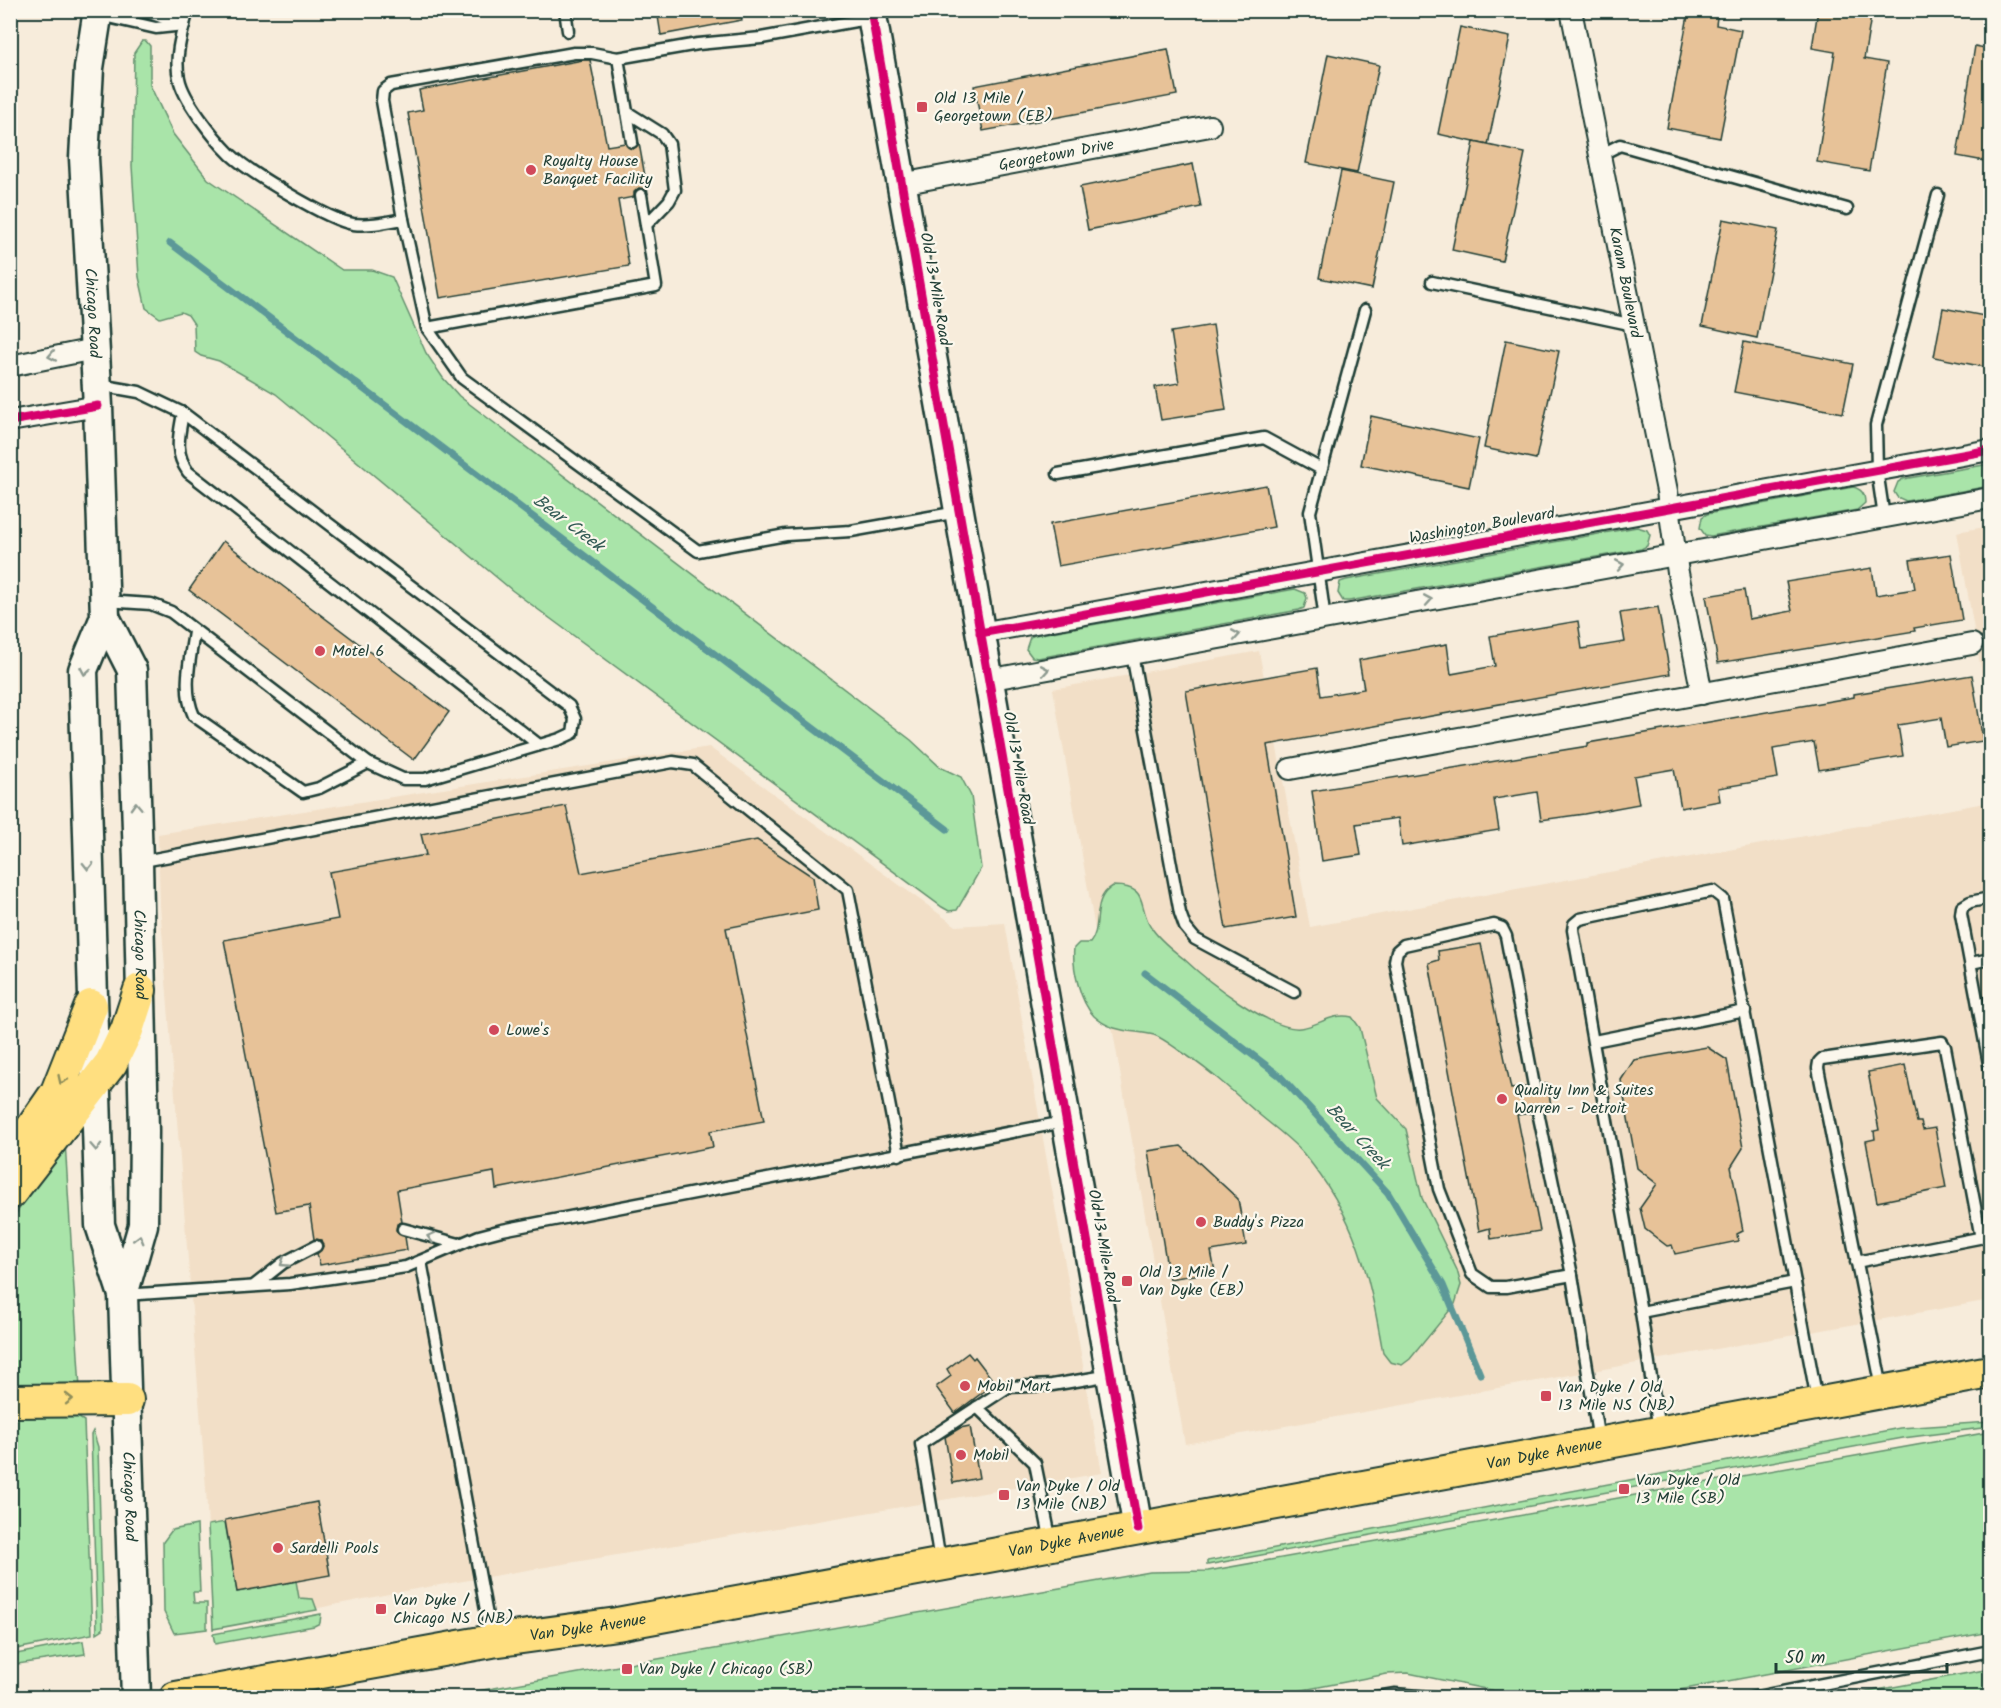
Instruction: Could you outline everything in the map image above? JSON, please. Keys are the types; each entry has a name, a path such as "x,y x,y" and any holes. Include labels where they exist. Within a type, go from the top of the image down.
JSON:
{"main road":[{"name":"Chicago Road","path":"98,12 89,68 84,158 97,395 105,609 132,670 144,1131 143,1225 123,1295"},
{"name":"Old 13 Mile Road","path":"872,14 987,680 1138,1529"},
{"name":"Chicago Road","path":"105,609 83,670 93,1088 100,1225 123,1295 136,1698"},
{"path":"10,1192 111,1063 127,1030 140,990"},
{"path":"10,1160 57,1092 91,1006"},
{"name":"Van Dyke Avenue","path":"176,1698 492,1641 617,1624 1990,1372"},
{"path":"10,1401 127,1400"}],"street":[{"name":"Karam Boulevard","path":"1571,10 1670,507 1678,573 1702,694"},
{"name":"Georgetown Drive","path":"901,184 1210,126"},
{"path":"10,366 94,349"},
{"path":"10,421 97,395"},
{"name":"Washington Boulevard","path":"980,633 1990,450"},
{"path":"987,680 1990,498"},
{"path":"1290,769 1972,645"}],"lane":[{"path":"141,10 184,25"},
{"path":"565,10 568,31"},
{"path":"189,11 177,63 181,86 204,122 229,153 255,171 337,219 368,225 403,219"},
{"path":"98,12 156,28 184,25"},
{"path":"872,14 761,38 698,44 618,58 592,53 574,53 391,85 382,91 382,101 403,219 428,328 462,378 698,551 786,536 851,531 958,512"},
{"path":"618,58 632,142"},
{"path":"627,112 662,134 669,144 675,190 669,201 646,225"},
{"path":"1600,155 1620,145 1847,209"},
{"path":"428,328 656,286 641,195"},
{"path":"1884,517 1877,470 1876,425 1938,195"},
{"path":"1432,282 1634,325"},
{"path":"1325,619 1316,572 1310,512 1365,310"},
{"path":"97,395 139,392 183,413 569,706 575,719 573,733 425,778 403,779 368,763 194,632 171,612 151,604 105,609"},
{"path":"183,413 177,446 181,461 188,472 539,745"},
{"path":"1058,474 1264,438 1321,469"},
{"path":"194,632 187,686 188,702 194,716 303,792 320,788 368,763"},
{"path":"1132,654 1180,913 1185,927 1195,939 1294,992"},
{"path":"138,862 673,762 693,765 848,890 899,1155"},
{"path":"1659,1433 1641,1312 1573,930 1574,924 1580,919 1713,891 1723,899 1818,1404"},
{"path":"1990,898 1970,902 1962,907 1961,914 1986,1026 1990,1069"},
{"path":"1533,1086 1506,936 1502,928 1494,925 1404,945 1396,951 1395,961 1439,1189 1472,1274 1491,1287 1506,1287 1572,1275"},
{"path":"1971,963 1990,959"},
{"path":"1594,1041 1745,1011"},
{"path":"1856,1262 1979,1238 1980,1233 1945,1047 1942,1042 1822,1059 1818,1062 1856,1262 1883,1392"},
{"path":"1538,1112 1572,1275 1600,1444"},
{"path":"123,1295 354,1276 406,1267 459,1244 502,1230 1066,1122"},
{"path":"403,1229 459,1244"},
{"path":"255,1285 283,1263 316,1246"},
{"path":"422,1261 492,1641"},
{"path":"1641,1312 1796,1282"},
{"path":"941,1565 921,1444 1008,1387 1052,1385 1111,1374"},
{"path":"977,1407 1035,1463 1051,1545"},
{"path":"1751,1698 1990,1651"},
{"path":"1371,1698 1395,1694 1443,1698"}],"shaded area":[{"path":"1990,526 1990,721 1957,532"},
{"path":"1259,651 1310,927 1990,802 1990,1300 1185,1444 1053,689"},
{"path":"709,747 956,926 1005,923 1102,1473 404,1591 213,1629 206,1488 160,905 158,834"}],"green space":[{"path":"142,41 146,41 150,46 150,85 173,134 208,179 342,270 372,270 392,277 426,353 459,396 911,740 940,767 961,777 971,796 981,868 957,910 949,911 942,907 513,591 276,394 219,361 195,352 194,324 188,315 181,312 160,318 146,308 139,277 132,166 134,53"},
{"path":"1990,464 1990,486 1906,501 1897,497 1894,492 1898,482 1903,479"},
{"path":"1853,487 1862,492 1865,500 1865,503 1857,510 1711,536 1705,535 1700,528 1702,517 1707,514"},
{"path":"1637,527 1647,530 1650,535 1647,546 1641,549 1349,601 1343,601 1338,593 1340,582 1346,580"},
{"path":"1295,589 1305,593 1307,598 1304,608 1299,610 1038,658 1032,657 1026,649 1030,637 1035,635"},
{"path":"1113,886 1133,889 1138,893 1154,932 1207,979 1256,1013 1288,1027 1300,1028 1338,1016 1352,1017 1360,1028 1377,1098 1406,1129 1422,1198 1457,1270 1461,1285 1455,1304 1410,1359 1402,1365 1390,1362 1383,1353 1366,1271 1358,1247 1336,1200 1303,1153 1218,1078 1169,1043 1154,1035 1115,1028 1101,1021 1089,1010 1078,984 1074,965 1074,948 1079,943 1090,943 1094,937 1099,906 1106,892"},
{"path":"65,1141 80,1389 11,1391 11,1221"},
{"path":"10,1412 71,1413 84,1421 92,1634 11,1650"},
{"path":"1990,1422 1990,1427 1903,1438 1207,1565 1207,1561 1900,1428"},
{"path":"93,1431 98,1447 103,1629 97,1633 91,1435"},
{"path":"1990,1432 1990,1632 1642,1697 1524,1697 1408,1673 1387,1674 1298,1691 1236,1698 443,1697 1150,1572 1208,1571"},
{"path":"225,1522 237,1592 296,1581 299,1598 313,1599 317,1610 213,1629 208,1525"},
{"path":"197,1525 200,1592 193,1592 194,1603 207,1603 207,1629 174,1633 164,1612 163,1542 172,1530"},
{"path":"321,1614 320,1623 314,1626 215,1644 213,1634"},
{"path":"83,1641 85,1654 11,1665 11,1655"},
{"path":"1990,1669 1990,1697 1840,1697"}],"building":[{"path":"657,10 741,10 742,20 661,35"},
{"path":"1689,10 1718,10 1716,25 1741,30 1720,138 1667,128"},
{"path":"1818,10 1872,10 1864,59 1887,63 1869,171 1817,162 1835,52 1812,48"},
{"path":"1460,27 1510,37 1488,145 1438,134"},
{"path":"1975,46 1990,49 1990,162 1957,156"},
{"path":"1168,49 1177,95 983,131 974,86"},
{"path":"1328,54 1379,65 1357,173 1306,163"},
{"name":"Royalty House Banquet Facility","path":"590,60 607,146 625,143 633,149 639,143 648,193 639,188 634,192 634,197 618,200 629,266 440,298 408,113 423,110 419,90"},
{"path":"1474,142 1525,153 1502,261 1452,250"},
{"path":"1193,164 1201,207 1088,230 1080,187"},
{"path":"1341,171 1394,182 1372,289 1319,278"},
{"path":"1723,219 1778,230 1757,338 1702,326"},
{"path":"1943,308 1990,317 1990,368 1934,357"},
{"path":"1213,325 1226,410 1161,420 1155,387 1179,383 1171,332"},
{"path":"1506,340 1559,351 1536,459 1484,448"},
{"path":"1744,342 1853,364 1843,413 1734,392"},
{"path":"1371,416 1479,439 1469,487 1361,465"},
{"path":"1266,485 1274,527 1058,566 1050,524"},
{"name":"Motel 6","path":"223,541 449,712 414,760 189,590"},
{"path":"1951,554 1962,620 1914,628 1915,631 1718,663 1706,596 1744,590 1749,619 1792,611 1786,582 1872,568 1876,595 1915,589 1910,560"},
{"path":"1658,607 1670,674 1267,745 1296,917 1226,929 1186,691 1317,668 1321,696 1364,689 1359,660 1447,644 1451,674 1495,666 1490,636 1578,621 1582,649 1625,642 1620,613"},
{"path":"1972,675 1983,741 1946,747 1941,718 1898,725 1903,756 1819,770 1814,742 1773,749 1778,778 1718,788 1720,801 1681,808 1674,769 1634,776 1639,804 1584,814 1541,820 1537,792 1494,799 1499,830 1402,846 1398,818 1356,824 1361,855 1322,861 1312,791 1588,746 1588,743 1854,697 1854,694"},
{"name":"Lowe's","path":"566,806 581,873 757,840 813,877 818,910 726,928 764,1121 710,1131 713,1147 496,1189 494,1172 397,1190 402,1222 397,1224 396,1230 405,1237 407,1250 320,1265 317,1254 323,1246 321,1240 314,1239 309,1206 276,1212 224,940 338,919 329,872 426,855 421,834"},
{"name":"Quality Inn & Suites Warren - Detroit","path":"1481,944 1511,1089 1527,1087 1535,1093 1539,1091 1541,1084 1547,1084 1552,1110 1545,1111 1537,1105 1533,1107 1531,1113 1517,1115 1540,1231 1491,1239 1490,1228 1479,1231 1429,963 1439,960 1438,951"},
{"path":"1707,1047 1727,1060 1743,1148 1731,1167 1743,1231 1737,1234 1738,1241 1675,1254 1672,1245 1667,1246 1645,1229 1640,1208 1657,1184 1637,1168 1621,1080 1634,1060"},
{"path":"1905,1065 1917,1122 1921,1122 1923,1130 1935,1128 1946,1188 1877,1202 1866,1141 1875,1139 1874,1131 1879,1130 1868,1072"},
{"name":"Buddy's Pizza","path":"1181,1146 1238,1199 1246,1245 1211,1251 1215,1272 1169,1279 1148,1151"},
{"path":"968,1353 973,1359 975,1357 995,1383 955,1413 936,1387 951,1376 947,1369"},
{"path":"970,1426 979,1478 953,1483 945,1437 960,1428"},
{"name":"Sardelli Pools","path":"317,1502 330,1575 237,1592 225,1520"}],"waterway":[{"name":"Bear Creek","path":"170,243 947,829"},
{"name":"Bear Creek","path":"1145,973 1280,1076 1388,1193 1443,1285 1480,1374"}],"cycle path":[{"path":"871,10 1138,1529"},
{"path":"10,421 98,406"},
{"path":"980,633 1990,450"}],"place":[{"name":"Old 13 Mile / Georgetown (EB)","path":"922,107"},
{"name":"Royalty House Banquet Facility","path":"531,170"},
{"name":"Motel 6","path":"320,651"},
{"name":"Lowe's","path":"494,1030"},
{"name":"Quality Inn & Suites Warren - Detroit","path":"1502,1099"},
{"name":"Buddy's Pizza","path":"1201,1222"},
{"name":"Old 13 Mile / Van Dyke (EB)","path":"1127,1281"},
{"name":"Mobil Mart","path":"965,1386"},
{"name":"Van Dyke / Old 13 Mile NS (NB)","path":"1546,1396"},
{"name":"Mobil","path":"961,1455"},
{"name":"Van Dyke / Old 13 Mile (SB)","path":"1624,1489"},
{"name":"Van Dyke / Old 13 Mile (NB)","path":"1004,1495"},
{"name":"Sardelli Pools","path":"278,1548"},
{"name":"Van Dyke / Chicago NS (NB)","path":"381,1609"},
{"name":"Van Dyke / Chicago (SB)","path":"627,1669"}]}
